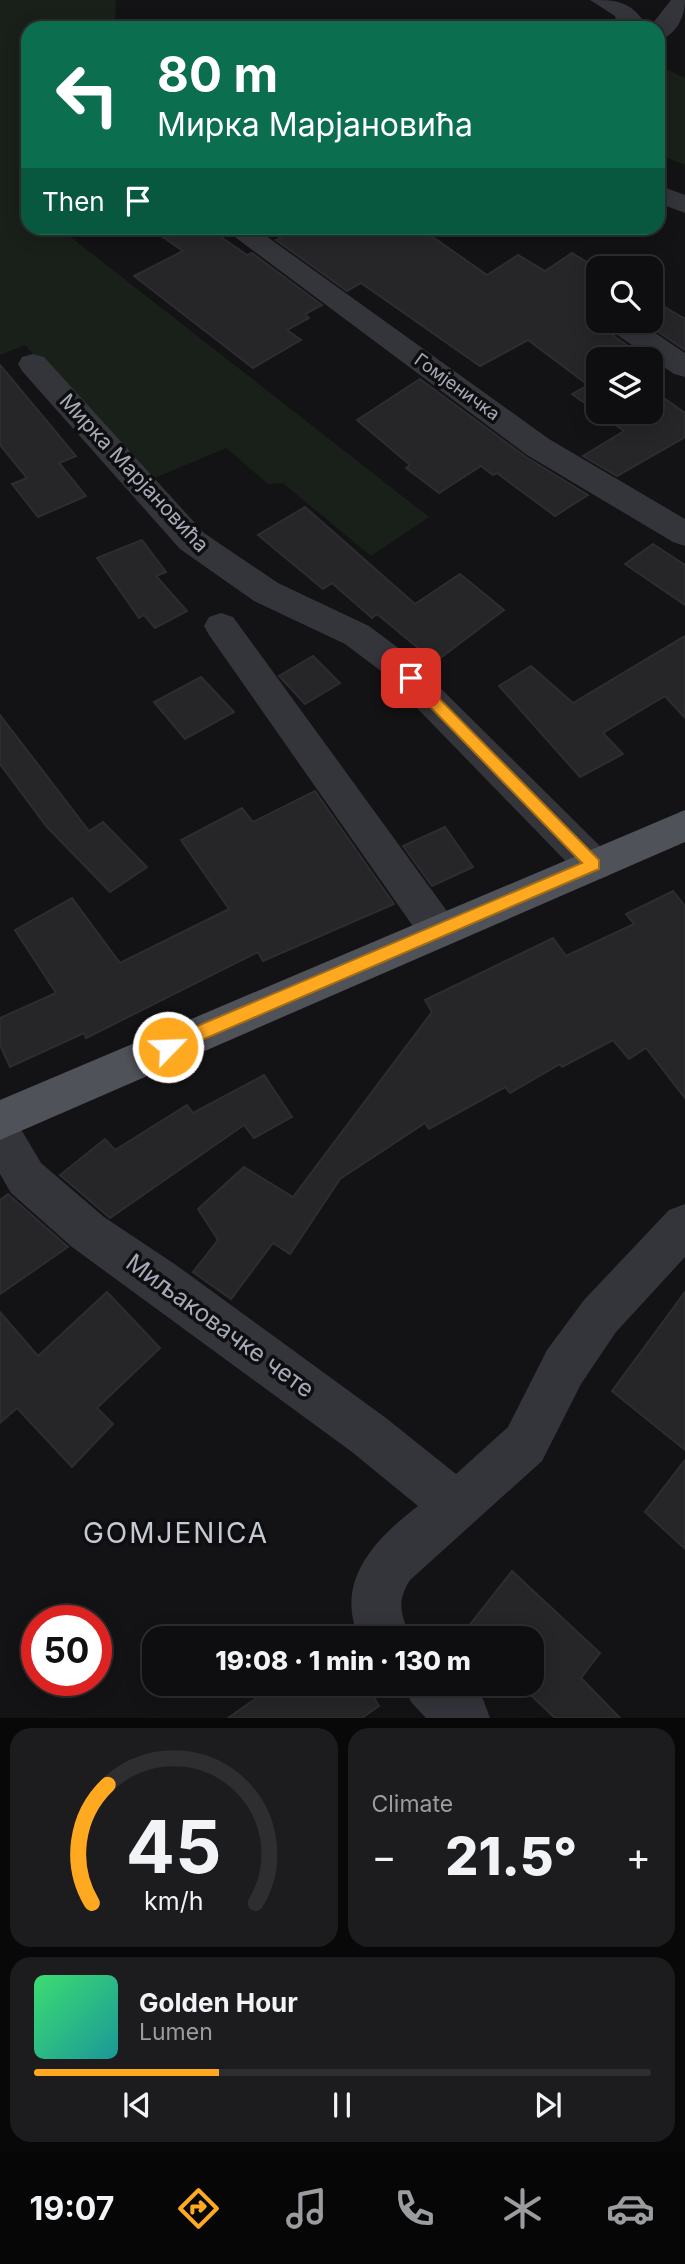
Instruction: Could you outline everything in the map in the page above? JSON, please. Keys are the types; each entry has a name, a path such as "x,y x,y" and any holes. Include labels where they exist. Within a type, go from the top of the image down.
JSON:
{"main road":[{"path":"0,1120 685,825"}],"street":[{"path":"602,0 624,11 629,21"},
{"path":"665,24 684,0"},
{"path":"665,196 685,205"},
{"name":"Гомјеничка","path":"247,235 538,447 685,534"},
{"path":"635,333 685,367"},
{"name":"Мирка Марјановића","path":"33,364 192,541 239,575 357,635 393,662 594,865"},
{"path":"221,626 438,930"},
{"name":"Миљаковачке чете","path":"0,1133 26,1178 88,1232 160,1281 358,1427 457,1506"},
{"path":"379,1626 373,1613 374,1594 384,1573 414,1540 457,1506 525,1444 564,1367 600,1316 685,1225"},
{"path":"441,1696 464,1718"}],"shaded area":[{"path":"0,0 116,0 115,21 21,21 21,235 68,235 429,517 371,556 283,483 268,484 226,448 147,481 25,345 0,355"},
{"path":"665,68 685,78 685,165 665,157"}],"building":[{"path":"160,235 218,235 247,255 252,253 322,305 305,314 309,318 287,330 301,340 253,368 134,276 183,251"},
{"path":"285,235 430,235 487,275 518,255 545,271 572,253 586,262 586,333 610,333 630,347 586,347 586,384 528,340 480,366 361,283 347,291 276,240"},
{"path":"663,306 685,319 685,350 660,333 663,333"},
{"path":"0,365 76,456 59,463 86,496 38,517 12,484 27,478 0,445"},
{"path":"420,379 526,457 588,495 555,516 497,473 493,475 481,466 439,493 406,468 410,465 357,420"},
{"path":"586,386 586,404 572,394"},
{"path":"663,397 685,413 685,437 617,476 583,456 624,431 614,424 663,424"},
{"path":"305,507 415,604 460,574 504,610 435,662 377,614 372,618 332,583 323,589 258,535"},
{"path":"142,540 166,572 156,576 187,611 155,628 144,615 139,618 97,558"},
{"path":"653,544 685,565 685,605 625,564"},
{"path":"685,636 685,718 665,696 603,733 623,754 580,777 499,686 531,666 573,703"},
{"path":"313,656 340,683 305,704 279,676"},
{"path":"201,677 234,712 185,739 154,702"},
{"path":"0,715 89,831 103,822 147,867 110,892 47,827 0,764"},
{"path":"315,791 394,904 263,961 258,952 86,1038 84,1033 10,1067 0,1045 0,1018 56,993 15,930 72,898 120,963 229,909 181,840 242,808 253,822"},
{"path":"445,827 473,867 432,886 403,846"},
{"path":"673,891 685,906 685,1098 646,1048 629,1059 613,1040 562,1067 560,1064 510,1093 505,1087 429,1129 425,1123 340,1179 290,1254 273,1243 231,1299 193,1272 218,1240 198,1209 244,1167 293,1197 432,1012 425,1000 553,938 566,956 634,924 626,914"},
{"path":"264,1075 292,1117 254,1138 244,1125 110,1218 60,1175 105,1139 115,1150 187,1105 193,1113"},
{"path":"8,1194 68,1247 0,1294 0,1200"},
{"path":"107,1292 160,1348 97,1408 113,1424 72,1467 17,1408 0,1423 0,1312 38,1356"},
{"path":"685,1292 685,1450 612,1391"},
{"path":"685,1460 685,1549 645,1512"},
{"path":"512,1571 600,1653 581,1678 620,1718 555,1718 532,1696 544,1696 544,1626 469,1626"},
{"path":"260,1696 373,1696 379,1706 362,1718 228,1718"}],"district":[{"name":"GOMJENICA","path":"176,1533"}],"route":[{"path":"168,1047 594,865 411,678"}]}
